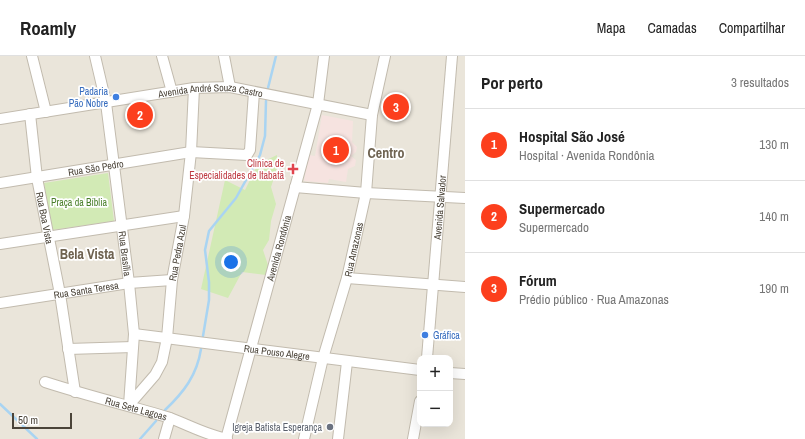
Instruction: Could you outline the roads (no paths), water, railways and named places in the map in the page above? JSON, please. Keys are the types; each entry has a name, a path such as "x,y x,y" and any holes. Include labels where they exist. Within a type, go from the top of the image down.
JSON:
{"street":[{"path":"32,56 46,112"},
{"name":"Rua Brasília","path":"95,56 106,103 130,283 134,334 129,405"},
{"path":"162,56 172,92"},
{"path":"224,56 230,87"},
{"name":"Avenida Rondônia","path":"226,439 318,104 324,56"},
{"name":"Rua Amazonas","path":"304,439 323,358 347,278 366,193 372,114 385,56"},
{"name":"Avenida Salvador","path":"427,355 434,286 439,197 452,56"},
{"name":"Avenida André Souza Castro","path":"0,119 194,88 230,87 372,114"},
{"name":"Rua Pedra Azul","path":"129,405 155,375 162,362 167,338 172,280 184,216 191,152 194,88"},
{"name":"Rua São Pedro","path":"0,183 191,152 247,155 250,150 254,92"},
{"name":"Rua Boa Vista","path":"30,114 37,178 60,294 75,392"},
{"path":"296,187 366,193 465,198"},
{"path":"0,244 184,216"},
{"path":"347,278 434,286 465,287"},
{"name":"Rua Santa Teresa","path":"0,302 130,283 172,280"},
{"name":"Rua Pouso Alegre","path":"134,334 417,370"},
{"path":"68,349 133,346"},
{"path":"338,439 348,362"},
{"path":"453,372 465,374"},
{"name":"Rua Sete Lagoas","path":"45,382 75,392 129,405 170,418 202,432 226,439"},
{"path":"413,439 417,417"},
{"path":"164,439 170,418"}],"waterway":[{"path":"268,88 276,56"},
{"path":"203,336 209,300 209,282 205,250 209,231 236,198 260,155 265,136 266,101"},
{"path":"165,410 178,397 189,382 196,367 201,349"},
{"path":"0,404 37,439"},
{"path":"140,439 156,421"}],"place":[{"name":"Padaria Pão Nobre","path":"116,97"},
{"name":"Fórum","path":"396,107"},
{"name":"Supermercado","path":"140,115"},
{"name":"Hospital São José","path":"336,150"},
{"name":"Clínica de Especialidades de Itabatã","path":"293,169"},
{"name":"Gráfica","path":"425,335"},
{"name":"Igreja Batista Esperança","path":"330,427"}],"district":[{"name":"Centro","path":"386,153"},
{"name":"Bela Vista","path":"87,254"}],"park label":[{"name":"Praça da Bíblia","path":"79,202"}]}
